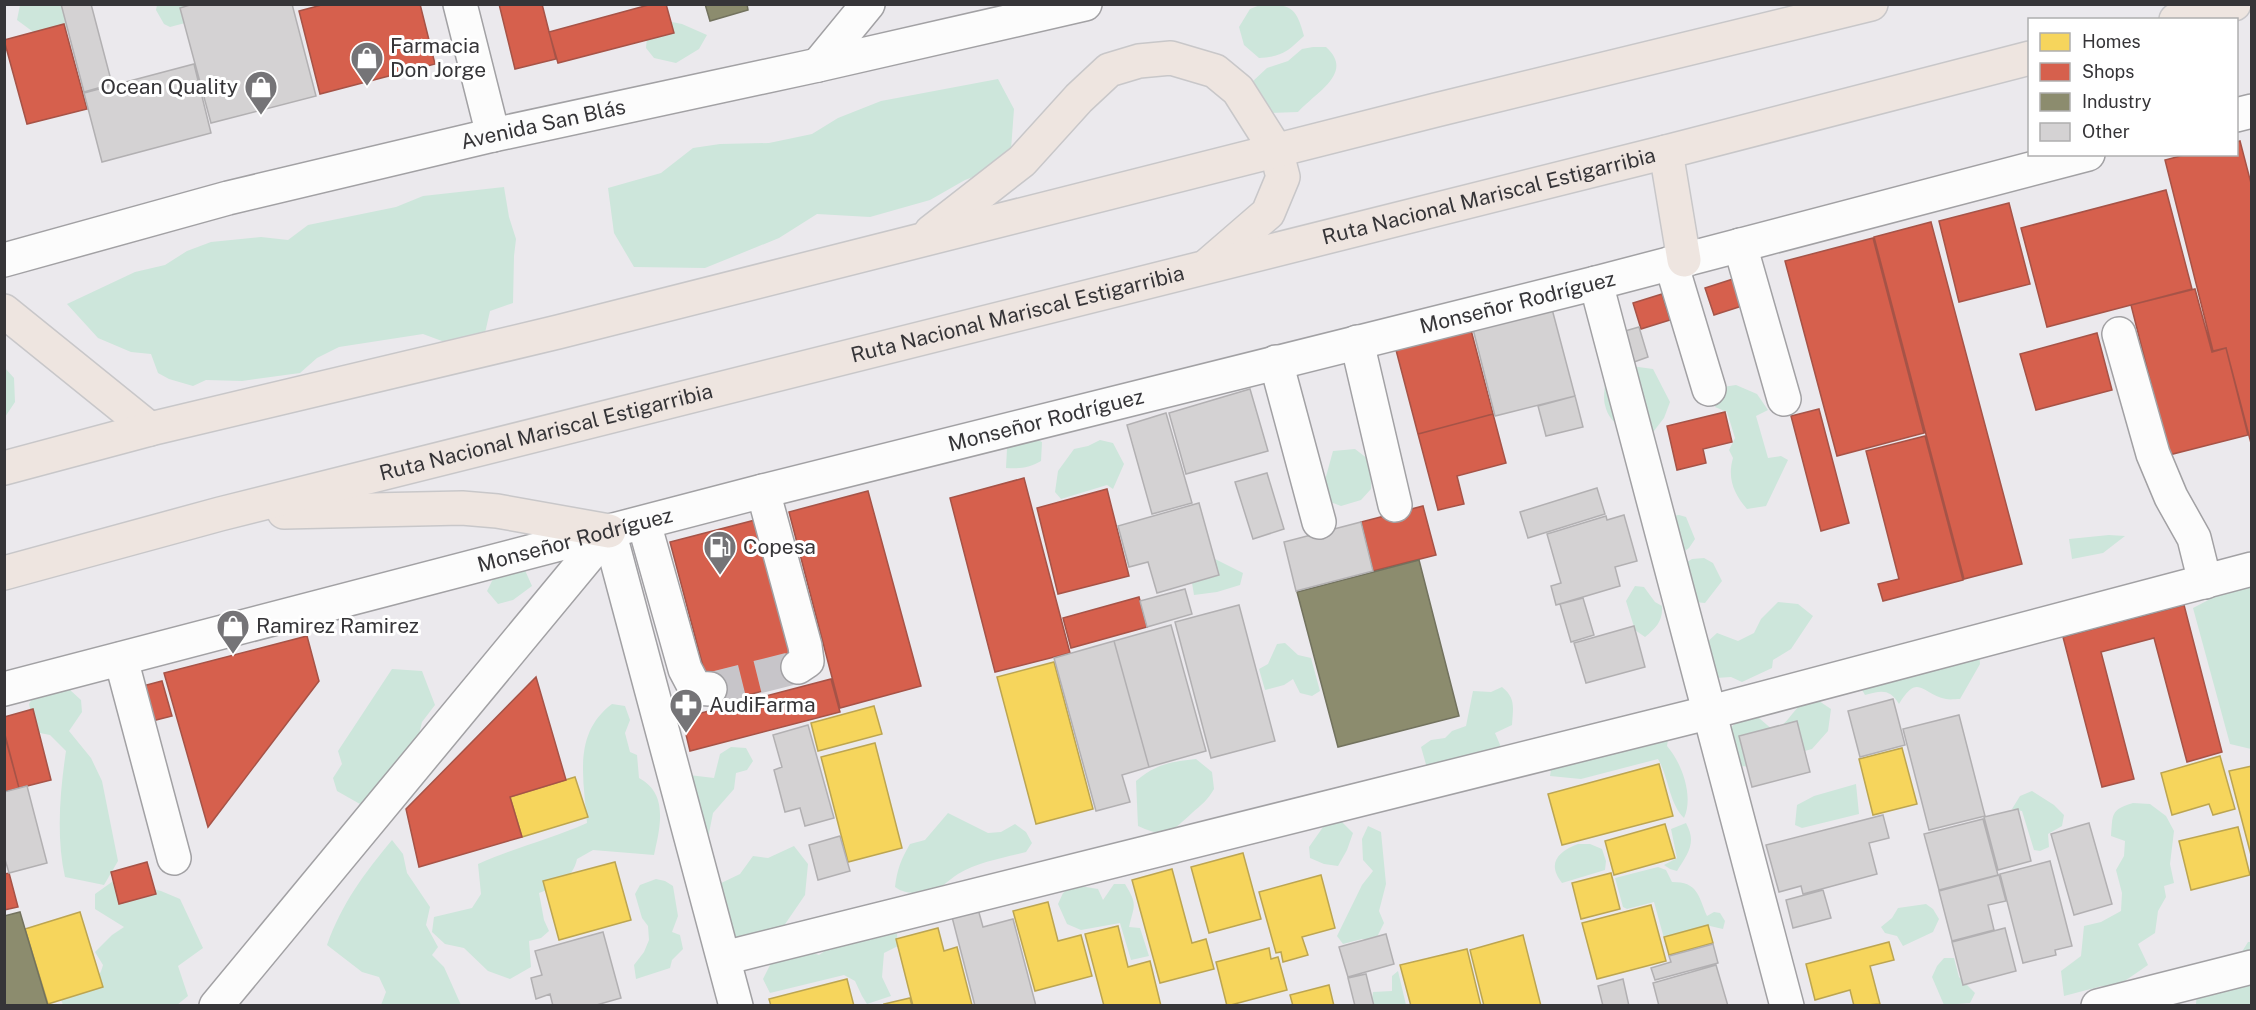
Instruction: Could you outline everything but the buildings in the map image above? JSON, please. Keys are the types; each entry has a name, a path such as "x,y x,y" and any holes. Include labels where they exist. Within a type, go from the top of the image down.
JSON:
{"highway":[{"path":"4,468 150,429 558,332 1276,150 1871,4"},
{"path":"2183,18 2234,4"},
{"path":"920,240 1022,161 1079,98 1109,70 1139,61 1171,58 1215,71 1238,90 1276,150 1283,177 1268,213 1206,267"},
{"name":"Ruta Nacional Mariscal Estigarribia","path":"4,573 220,514 1666,152 2028,59"},
{"path":"1666,152 1677,261"},
{"path":"4,311 150,429"},
{"path":"220,514 462,508 609,531"}],"street":[{"path":"460,4 493,135"},
{"path":"818,65 868,4"},
{"name":"Avenida San Blás","path":"4,260 228,198 493,135 818,65 1039,11 1086,4"},
{"name":"Monseñor Rodríguez","path":"4,689 763,491 1596,283 2080,156"},
{"path":"1740,245 1784,399"},
{"path":"1677,261 1709,389"},
{"path":"1596,283 1787,1005"},
{"path":"2119,334 2153,454 2171,497 2194,538 2205,582"},
{"path":"1357,342 1395,505"},
{"path":"1276,362 1319,522"},
{"path":"763,491 805,646 807,661 798,667"},
{"path":"644,523 685,669 695,688 710,689"},
{"path":"609,531 736,1005"},
{"path":"216,1005 609,531"},
{"path":"724,958 1711,712 2252,570"},
{"path":"121,659 174,858"},
{"path":"2098,1005 2252,967"}],"green space":[{"path":"20,5 69,5 67,30 36,34 17,20"},
{"path":"157,5 195,5 185,23 170,27 164,24 156,10"},
{"path":"1260,5 1278,5 1290,9 1298,18 1304,36 1284,52 1259,58 1244,45 1239,27 1250,9"},
{"path":"667,21 682,24 707,35 699,49 676,63 654,58 646,48 648,26"},
{"path":"1326,47 1334,56 1335,74 1330,82 1298,112 1268,113 1252,82 1267,68 1288,61 1302,49"},
{"path":"998,79 1014,109 1010,163 965,180 930,200 870,217 817,214 779,238 705,268 634,267 614,233 608,188 661,173 693,148 720,144 769,143 812,134 838,118 881,101"},
{"path":"504,187 509,217 516,239 513,303 490,311 485,333 450,344 423,334 339,347 317,358 300,373 242,381 206,380 193,386 158,373 151,354 131,352 98,338 67,304 135,272 165,265 187,251 211,242 261,237 288,240 308,225 396,207 423,196"},
{"path":"1631,366 1653,369 1670,402 1664,418 1650,436 1616,424 1611,419 1605,405 1605,381"},
{"path":"5,368 14,378 15,402 5,417"},
{"path":"1736,385 1757,394 1768,410 1756,416 1768,458 1781,456 1788,460 1766,506 1747,509 1738,498 1731,479 1733,458 1729,450 1735,438 1727,412 1715,407 1723,387"},
{"path":"1013,435 1029,436 1042,442 1041,461 1024,467 1006,468 1007,449"},
{"path":"1100,440 1113,443 1124,464 1113,489 1107,485 1061,499 1055,492 1058,471 1074,449"},
{"path":"1355,449 1372,462 1371,489 1361,500 1341,506 1328,501 1322,491 1333,451"},
{"path":"1679,515 1686,517 1695,539 1689,548 1679,555 1662,517"},
{"path":"2109,535 2125,536 2103,553 2072,559 2069,539"},
{"path":"1207,555 1243,573 1240,585 1217,592 1194,595 1192,583"},
{"path":"1704,558 1713,563 1722,581 1705,603 1685,601 1680,566 1692,559"},
{"path":"524,568 532,586 513,600 498,604 487,591 494,577"},
{"path":"2251,585 2251,749 2230,744 2193,608 2218,595"},
{"path":"1635,586 1644,587 1655,602 1662,606 1658,624 1645,637 1635,630 1626,601"},
{"path":"1778,602 1798,604 1813,616 1791,649 1773,660 1772,668 1742,682 1731,677 1716,678 1704,645 1717,633 1738,641 1754,633 1761,619"},
{"path":"1285,643 1298,655 1311,658 1320,691 1312,696 1300,693 1293,679 1284,685 1265,690 1259,669 1268,664 1277,644"},
{"path":"1979,653 1980,664 1960,699 1946,699 1916,687 1905,694 1899,704 1888,693 1865,695 1861,688"},
{"path":"392,669 422,671 435,705 422,722 416,747 367,808 337,791 333,778 342,764 338,751"},
{"path":"58,679 81,700 82,712 69,731 91,758 102,781 118,861 104,885 65,877 62,862 60,814 66,751 50,735 40,733 33,721 29,704 37,691"},
{"path":"1502,687 1512,699 1512,725 1495,733 1501,747 1489,761 1427,768 1421,747 1431,740 1445,738 1452,731 1466,726 1473,691 1491,692"},
{"path":"671,696 679,706 678,729 689,775 714,778 720,754 731,747 746,748 753,761 747,770 736,773 734,789 713,813 708,838 694,853 715,886 740,874 753,856 768,858 794,846 808,864 805,895 779,933 734,940 691,903 682,863 659,702"},
{"path":"1807,699 1816,699 1831,709 1828,731 1812,749 1790,755 1760,773 1744,766 1721,772 1714,746 1740,718 1759,718 1774,731 1784,724"},
{"path":"612,704 625,706 630,720 625,733 630,752 637,755 639,778 649,785 659,802 660,823 654,855 593,850 577,859 568,877 552,888 539,893 544,920 549,931 541,938 529,941 531,967 510,979 488,971 464,948 445,944 432,932 434,917 472,908 481,894 478,864 587,823 583,774 586,743 599,716"},
{"path":"1669,733 1667,746 1682,771 1687,790 1687,810 1684,818 1675,805 1658,759 1581,779 1550,776 1553,758"},
{"path":"1196,759 1212,772 1214,789 1207,799 1168,832 1155,832 1138,826 1136,781 1164,765"},
{"path":"1856,784 1859,814 1802,828 1795,825 1797,805 1814,796"},
{"path":"2032,791 2054,805 2064,815 2062,826 2048,834 2049,847 2040,851 2034,850 2022,811 2012,809 2020,796"},
{"path":"2133,803 2150,804 2166,816 2174,831 2170,864 2174,883 2164,886 2166,897 2158,911 2155,933 2138,944 2148,965 2116,987 2102,986 2064,996 2061,971 2081,956 2084,926 2101,922 2121,911 2122,893 2116,870 2124,856 2125,841 2111,836 2112,823 2116,811"},
{"path":"948,813 988,833 1001,832 1015,824 1026,832 1032,843 1026,852 974,866 931,892 905,892 895,887 898,870 910,844 925,840"},
{"path":"1328,820 1341,821 1353,833 1338,866 1324,864 1310,858 1309,847"},
{"path":"1686,823 1691,836 1690,848 1677,871 1664,865 1677,858 1671,829"},
{"path":"1368,826 1381,832 1386,884 1379,911 1384,923 1375,941 1362,939 1343,944 1337,936 1362,885 1373,871 1363,860 1362,839"},
{"path":"392,840 403,854 407,873 430,907 426,925 438,947 432,955 444,967 461,1005 381,1005 386,992 379,977 362,972 327,945 355,890"},
{"path":"1578,844 1590,844 1602,849 1606,861 1605,870 1562,883 1555,870 1556,859"},
{"path":"1658,867 1666,870 1672,882 1687,884 1696,891 1707,916 1714,912 1720,913 1725,921 1723,929 1710,926 1671,945 1665,942 1654,902 1627,909 1623,907 1615,878"},
{"path":"116,879 161,891 180,899 203,948 178,966 188,996 177,1005 63,1005 60,997 81,991 97,978 103,965 95,952 124,927 95,909 95,894"},
{"path":"656,879 673,886 678,916 672,932 680,935 683,949 672,960 670,968 636,979 634,965 644,952 649,940 648,926 642,918 635,894 640,885"},
{"path":"1114,884 1125,884 1132,896 1134,905 1129,927 1140,928 1149,956 1131,960 1120,923 1081,930 1067,924 1058,904 1063,893 1074,885 1098,889 1103,900"},
{"path":"1926,904 1933,909 1939,919 1933,932 1903,946 1897,936 1885,933 1881,927 1892,918 1898,908"},
{"path":"879,930 897,934 898,946 884,953 882,977 891,996 867,1004 855,981 844,975 770,993 763,979 771,963 806,951 819,955 829,948 847,944"},
{"path":"2248,942 2251,942 2251,1005 2194,1006 2197,992 2225,979"},
{"path":"1944,958 1954,958 1959,977 1975,993 1970,1003 1944,1005 1932,977"},
{"path":"1398,971 1406,1005 1371,1006 1373,992 1392,991 1392,976"}],"tunnel":[{"path":"710,689 798,667"}],"place":[{"name":"Farmacia Don Jorge","path":"367,87"},
{"name":"Ocean Quality","path":"261,116"},
{"name":"Copesa","path":"720,576"},
{"name":"Ramirez Ramirez","path":"233,655"},
{"name":"AudiFarma","path":"686,734"}]}
